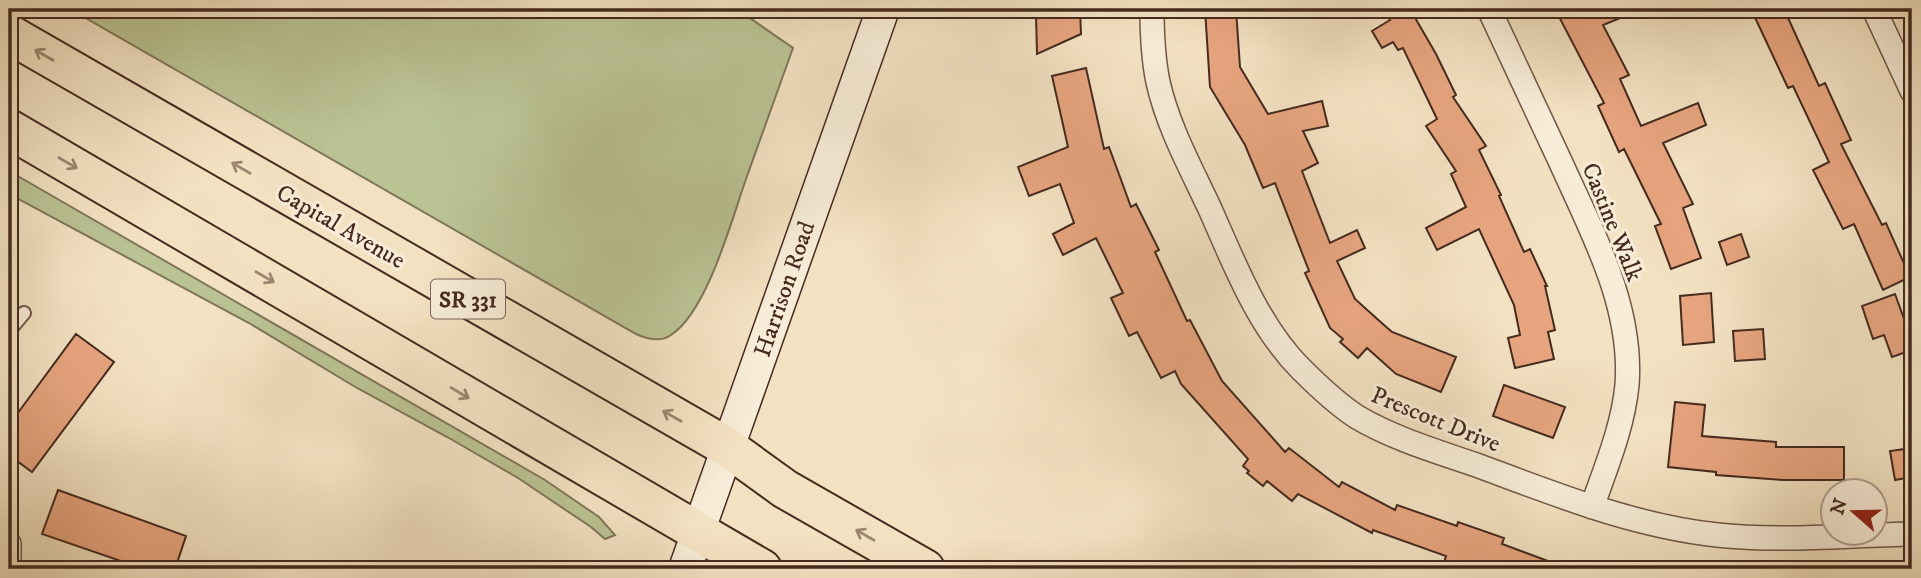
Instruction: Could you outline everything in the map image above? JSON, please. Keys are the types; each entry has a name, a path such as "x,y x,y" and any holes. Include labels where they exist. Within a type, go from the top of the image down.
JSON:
{"highway":[{"name":"Capital Avenue","path":"9,34 727,447 785,489 925,569"},
{"path":"9,128 762,569"}],"street":[{"name":"Harrison Road","path":"685,569 883,9"},
{"name":"Prescott Drive","path":"1152,9 1152,40 1158,83 1168,118 1254,302 1298,367 1357,417 1410,441 1592,507 1662,527 1749,537 1912,534"},
{"name":"Castine Walk","path":"1489,9 1592,231 1619,309 1626,345 1627,384 1619,429 1592,507"},
{"path":"1874,9 1912,91"},
{"path":"9,544 9,558"}],"lane":[{"path":"9,331 24,313"}],"green space":[{"path":"70,9 737,9 793,48 726,240 707,286 684,323 671,335 654,339 636,334"},
{"path":"9,171 545,480 599,517 615,535 605,539 518,478 449,438 357,388 249,323 9,194"}],"building":[{"path":"1045,9 1080,9 1081,34 1037,54 1036,15 1045,15"},
{"path":"1205,9 1236,9 1240,67 1268,114 1322,101 1328,126 1303,131 1318,163 1302,171 1330,243 1357,230 1365,248 1337,261 1355,299 1392,332 1456,357 1441,392 1396,374 1367,348 1358,358 1340,342 1343,339 1330,328 1305,273 1309,271 1275,183 1263,188 1245,145 1210,87"},
{"path":"1384,9 1410,9 1436,54 1456,95 1453,97 1486,146 1479,150 1501,195 1499,196 1524,252 1530,249 1547,286 1555,330 1548,332 1554,359 1515,368 1508,338 1520,335 1514,305 1479,229 1437,250 1426,228 1466,207 1451,174 1456,171 1426,126 1437,119 1403,48 1398,50 1393,42 1382,48 1372,31 1390,20"},
{"path":"1555,9 1642,9 1603,25 1629,75 1620,79 1641,126 1698,103 1706,125 1663,143 1693,204 1683,208 1701,258 1671,269 1655,226 1661,224 1624,149 1619,152 1598,106 1604,103"},
{"path":"1751,9 1784,9 1819,86 1825,83 1851,140 1841,144 1882,225 1886,223 1910,277 1883,290 1854,224 1843,229 1813,170 1829,162 1793,86 1788,88"},
{"path":"1086,68 1104,149 1109,147 1131,207 1136,204 1159,250 1155,252 1187,321 1190,320 1222,381 1285,452 1289,448 1339,487 1342,482 1395,510 1397,505 1457,526 1458,522 1504,538 1502,544 1564,569 1442,569 1446,556 1373,530 1372,533 1298,494 1292,501 1267,481 1263,486 1247,473 1249,471 1243,466 1248,459 1181,384 1175,371 1161,378 1137,332 1129,336 1111,298 1123,293 1096,238 1063,255 1053,234 1074,223 1060,184 1029,196 1018,167 1068,147 1052,76"},
{"path":"1741,234 1749,257 1727,265 1719,242"},
{"path":"1711,293 1714,342 1683,345 1680,296"},
{"path":"1895,294 1906,324 1912,321 1912,350 1892,357 1884,335 1873,339 1862,306"},
{"path":"1763,329 1765,359 1735,361 1733,331"},
{"path":"76,334 114,362 32,472 9,455 9,425"},
{"path":"1504,385 1565,407 1553,438 1493,416"},
{"path":"1675,402 1705,405 1702,436 1776,442 1776,447 1844,447 1844,476 1820,476 1820,480 1716,475 1716,472 1668,467"},
{"path":"1912,448 1912,477 1895,480 1890,451"},
{"path":"58,490 186,536 175,569 144,569 42,534"}]}
